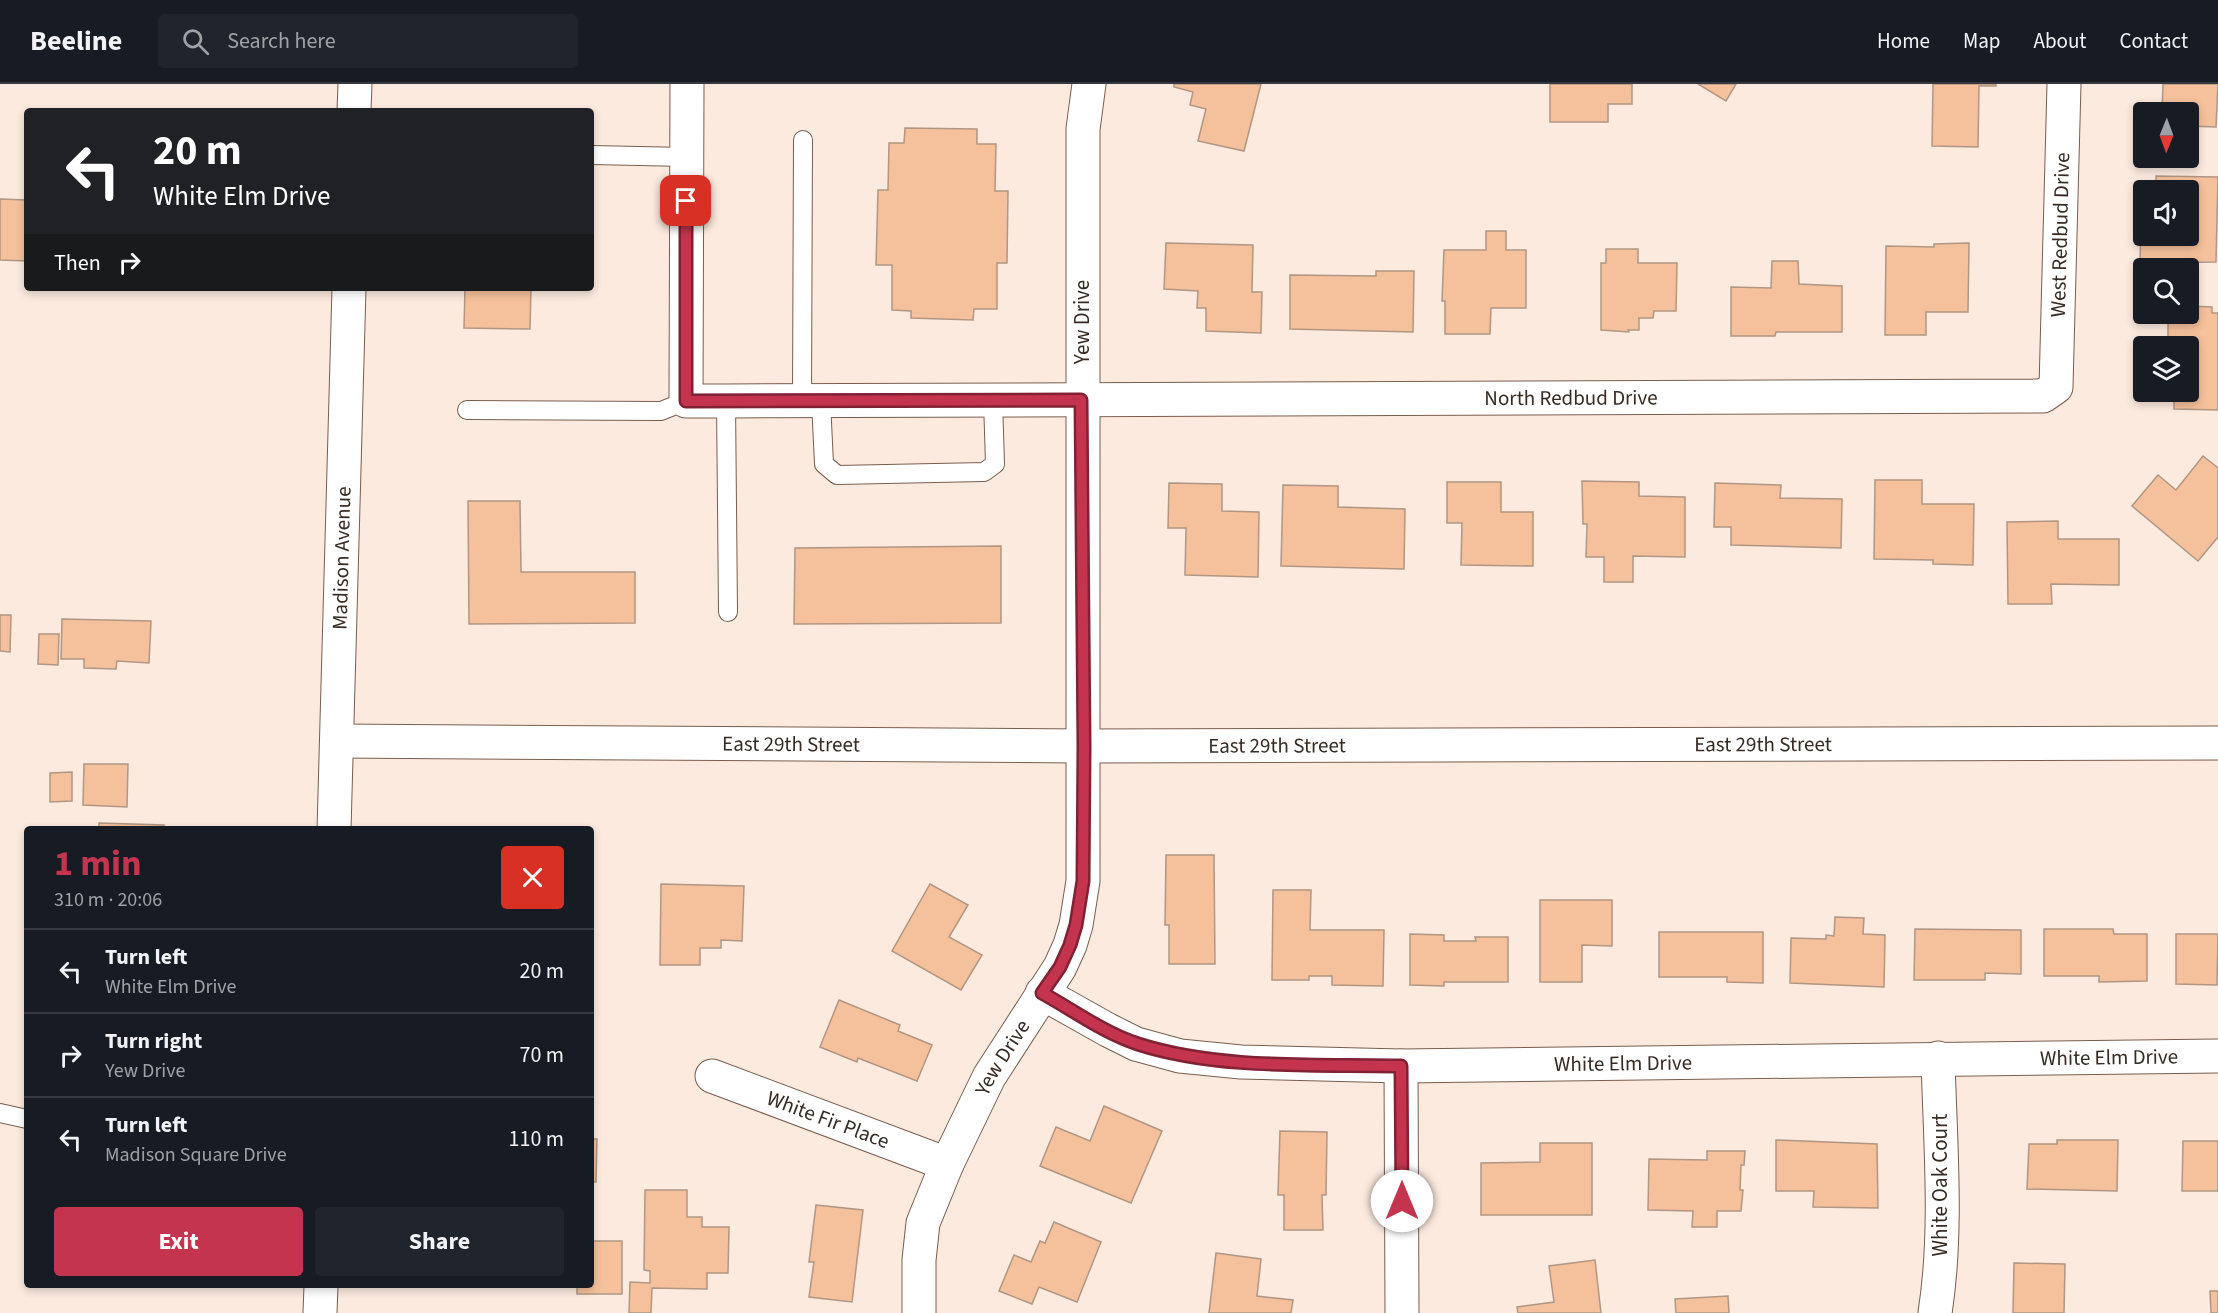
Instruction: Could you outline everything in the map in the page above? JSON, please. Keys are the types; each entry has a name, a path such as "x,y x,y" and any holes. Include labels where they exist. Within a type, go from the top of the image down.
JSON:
{"street":[{"path":"354,108 355,84"},
{"path":"686,401 687,84"},
{"name":"Yew Drive","path":"920,1313 919,1260 923,1223 947,1164 989,1077 1060,967 1076,925 1083,881 1081,400 1083,129 1089,84"},
{"name":"West Redbud Drive","path":"2056,387 2064,84"},
{"name":"Madison Avenue","path":"334,826 349,291"},
{"name":"North Redbud Drive","path":"686,401 2043,396 2056,387"},
{"name":"East 29th Street","path":"337,741 1084,746 2218,743"},
{"name":"White Elm Drive","path":"1042,993 1136,1044 1180,1056 1241,1062 1401,1066 2218,1056"},
{"name":"White Oak Court","path":"1935,1313 1939,1288 1942,1221 1938,1058"},
{"path":"1401,1066 1402,1313"},
{"name":"White Fir Place","path":"712,1076 947,1164"},
{"path":"320,1313 321,1288"}],"lane":[{"path":"803,140 812,400 824,464 837,475 984,472 995,464 993,400"},
{"path":"594,155 687,157"},
{"path":"466,410 661,411 686,401"},
{"path":"726,401 728,612"},
{"path":"0,1113 24,1118"}],"building":[{"path":"1174,84 1261,84 1244,151 1198,141 1206,109 1190,105 1193,92 1174,87"},
{"path":"1550,84 1632,84 1632,104 1608,104 1608,122 1550,122"},
{"path":"1698,84 1736,84 1726,101"},
{"path":"1933,84 1996,84 1996,86 1979,86 1978,147 1932,146"},
{"path":"2163,84 2218,84 2216,127 2199,126 2199,102 2162,102"},
{"path":"905,128 977,129 977,144 996,144 995,191 1008,191 1007,263 997,263 997,309 974,309 973,320 911,318 911,311 892,310 892,265 876,265 878,190 888,190 889,143 904,143"},
{"path":"2156,176 2218,177 2216,262 2199,262 2199,258 2140,258 2140,246 2199,246 2199,180 2156,180"},
{"path":"0,199 24,200 24,261 0,260"},
{"path":"1486,231 1506,231 1506,250 1526,250 1526,308 1491,308 1490,334 1445,334 1445,301 1442,301 1444,250 1486,250"},
{"path":"1166,243 1253,245 1252,292 1262,292 1261,333 1206,331 1206,308 1197,308 1198,291 1164,289"},
{"path":"1969,243 1968,312 1926,312 1926,335 1885,335 1886,246 1934,247 1934,244"},
{"path":"1606,249 1638,249 1638,263 1677,263 1676,311 1654,311 1653,318 1639,318 1639,330 1628,330 1629,332 1601,330 1601,263 1606,263"},
{"path":"1772,261 1798,261 1799,284 1842,286 1842,332 1776,332 1775,336 1731,336 1731,287 1771,288"},
{"path":"1376,271 1414,271 1413,332 1290,329 1290,275 1376,276"},
{"path":"465,291 531,291 530,329 464,328"},
{"path":"2199,306 2212,307 2212,313 2218,313 2218,410 2174,409 2174,402 2199,402 2199,336 2168,336 2168,324 2199,324"},
{"path":"2203,456 2218,468 2218,537 2198,561 2132,506 2158,475 2176,490"},
{"path":"1875,480 1922,480 1922,504 1974,504 1973,565 1933,564 1933,560 1874,559"},
{"path":"1582,481 1639,482 1639,496 1685,497 1685,557 1633,556 1633,582 1604,582 1604,557 1586,557 1587,524 1583,524"},
{"path":"1447,482 1501,482 1501,512 1533,512 1533,566 1461,565 1462,523 1447,523"},
{"path":"1169,483 1222,484 1222,511 1259,512 1258,577 1185,575 1186,528 1168,528"},
{"path":"1715,483 1781,485 1780,498 1842,499 1841,548 1731,545 1731,527 1714,527"},
{"path":"1283,485 1338,486 1338,507 1405,509 1404,569 1281,566"},
{"path":"468,501 520,501 521,572 635,572 635,623 469,624"},
{"path":"2058,521 2058,539 2119,539 2119,585 2051,584 2052,604 2008,604 2007,522"},
{"path":"1001,546 1001,623 794,624 795,548"},
{"path":"0,615 11,615 10,652 0,651"},
{"path":"62,619 151,621 149,663 117,661 116,669 84,668 84,659 61,659"},
{"path":"39,634 59,634 58,665 38,664"},
{"path":"84,764 128,764 127,807 83,805"},
{"path":"72,772 72,801 50,802 50,773"},
{"path":"99,823 164,825 164,826 99,826"},
{"path":"1166,855 1214,855 1215,964 1169,964 1169,925 1165,925"},
{"path":"661,884 744,886 742,941 721,940 721,948 700,948 700,965 660,965"},
{"path":"930,884 968,905 949,937 982,955 961,990 892,951"},
{"path":"1273,890 1311,890 1310,930 1384,930 1383,986 1332,985 1332,976 1309,976 1309,980 1272,980"},
{"path":"1540,900 1612,900 1612,946 1582,945 1582,982 1540,982"},
{"path":"1835,917 1864,918 1863,934 1885,935 1884,987 1790,983 1791,938 1826,939 1826,935 1834,936"},
{"path":"1915,929 2021,930 2021,974 1985,973 1985,980 1914,980"},
{"path":"2044,929 2113,929 2114,934 2147,934 2147,981 2099,982 2099,976 2044,976"},
{"path":"1659,932 1763,932 1763,983 1727,982 1727,977 1659,977"},
{"path":"1410,934 1444,935 1444,941 1476,941 1475,937 1508,937 1508,982 1444,982 1444,986 1410,985"},
{"path":"2176,934 2218,934 2217,985 2176,984"},
{"path":"839,1000 900,1025 898,1031 932,1045 917,1081 858,1058 857,1062 820,1047"},
{"path":"1104,1106 1162,1131 1131,1203 1040,1166 1056,1127 1090,1141"},
{"path":"1280,1131 1327,1132 1326,1195 1322,1195 1323,1230 1284,1230 1284,1195 1278,1195"},
{"path":"594,1139 597,1139 596,1182 594,1182"},
{"path":"1776,1140 1877,1144 1878,1208 1813,1207 1814,1191 1776,1191"},
{"path":"2057,1140 2118,1140 2117,1191 2027,1189 2029,1144 2057,1144"},
{"path":"2183,1141 2218,1141 2218,1191 2182,1191"},
{"path":"1540,1143 1592,1143 1592,1215 1481,1215 1481,1163 1540,1162"},
{"path":"1707,1151 1745,1151 1744,1165 1741,1165 1740,1190 1743,1190 1741,1211 1717,1211 1717,1227 1692,1227 1693,1211 1648,1210 1649,1159 1707,1160"},
{"path":"645,1190 687,1190 687,1217 702,1217 702,1227 729,1227 728,1273 707,1273 707,1289 652,1288 651,1313 629,1313 630,1282 650,1283 650,1271 644,1270"},
{"path":"816,1205 863,1210 852,1302 809,1297 814,1262 809,1262"},
{"path":"1054,1222 1101,1242 1077,1302 1039,1287 1032,1304 999,1291 1014,1255 1031,1262 1040,1241 1045,1243"},
{"path":"594,1241 622,1241 622,1294 577,1294 577,1288 594,1288"},
{"path":"1216,1253 1261,1259 1257,1296 1293,1300 1291,1313 1209,1313"},
{"path":"1595,1260 1601,1313 1518,1313 1517,1307 1554,1302 1549,1266"},
{"path":"2014,1263 2065,1264 2064,1313 2013,1313"},
{"path":"2210,1291 2218,1291 2218,1313 2211,1313"},
{"path":"1728,1296 1729,1313 1676,1313 1675,1299"}],"route":[{"path":"686,201 686,401 1081,400 1083,881 1076,925 1070,945 1060,967 1042,993 1136,1044 1180,1056 1241,1062 1401,1066 1402,1201"}]}
